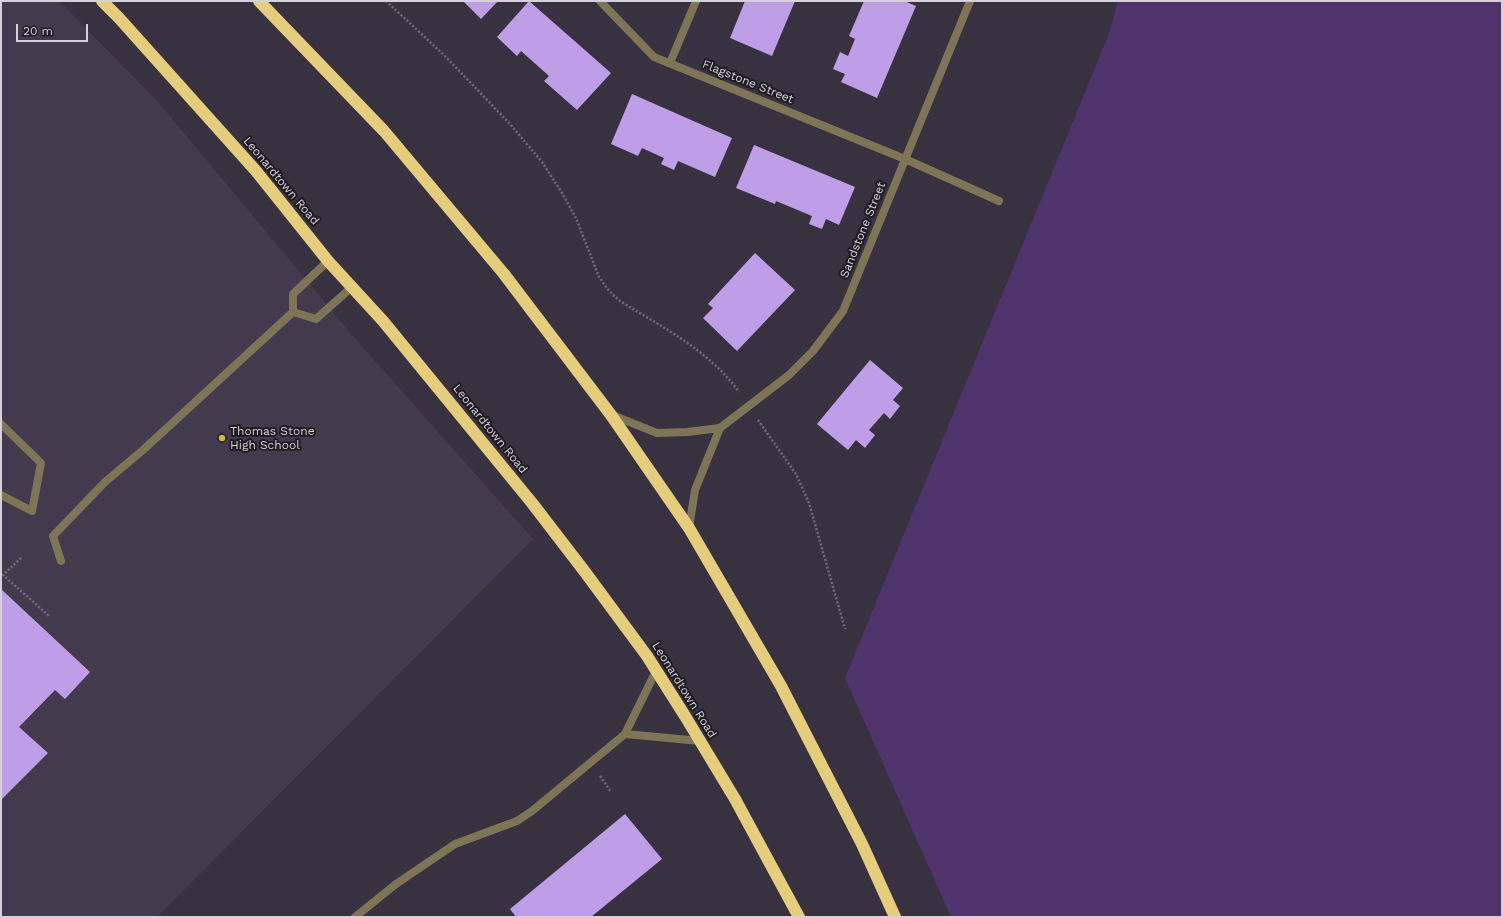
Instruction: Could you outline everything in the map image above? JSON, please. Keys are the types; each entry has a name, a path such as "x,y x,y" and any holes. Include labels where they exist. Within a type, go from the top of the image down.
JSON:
{"highway":[{"name":"Leonardtown Road","path":"102,1 256,171 328,261 388,327 532,503 585,572 647,656 700,741 735,799 798,917"},
{"path":"259,1 384,131 504,274 611,415 689,528 781,686 862,844 895,917"}],"street":[{"name":"Flagstone Street","path":"600,1 654,56 905,159 999,201"},
{"path":"670,63 696,1"},
{"name":"Sandstone Street","path":"720,428 789,375 809,356 843,310 970,1"},
{"path":"61,561 53,536 105,482 143,450 293,312 293,294 328,261"},
{"path":"293,312 316,319 352,287"},
{"path":"611,415 657,433 687,432 720,428 695,490 689,528"},
{"path":"1,424 41,463 32,511 1,495"},
{"path":"355,917 396,884 455,844 517,821 532,811 625,734 656,671"},
{"path":"625,734 700,741"}],"path":[{"path":"386,1 456,67 510,124 542,162 576,218 599,277 610,292 620,301 694,347 735,386 796,474 809,503 845,630"},
{"path":"21,558 4,575 49,616"}],"shaded area":[{"name":"Thomas Stone High School","path":"1,1 59,1 159,103 353,336 533,539 157,917 1,917"},
{"path":"1118,1 1502,1 1502,917 951,917 845,678 1108,36"}],"building":[{"path":"463,1 498,1 481,19"},
{"path":"529,1 611,73 577,110 544,81 549,76 521,51 517,56 497,37"},
{"path":"745,1 795,1 772,56 730,38"},
{"path":"864,1 904,1 916,6 877,98 841,82 845,74 833,69 840,52 848,56 855,39 849,36"},
{"path":"632,94 732,138 715,177 678,161 674,170 661,164 664,158 642,148 638,156 611,144"},
{"path":"754,145 855,187 839,225 826,219 822,229 809,224 812,216 776,201 775,204 736,188"},
{"path":"755,253 795,290 737,351 703,318 713,308 708,304"},
{"path":"870,360 903,388 893,400 900,406 890,419 884,413 869,430 875,435 865,448 856,440 848,450 817,424"},
{"path":"1,589 90,672 65,699 55,690 19,727 48,753 1,800"},
{"path":"625,814 662,859 591,917 516,917 510,909"}],"place":[{"name":"Thomas Stone High School","path":"222,438"}]}
